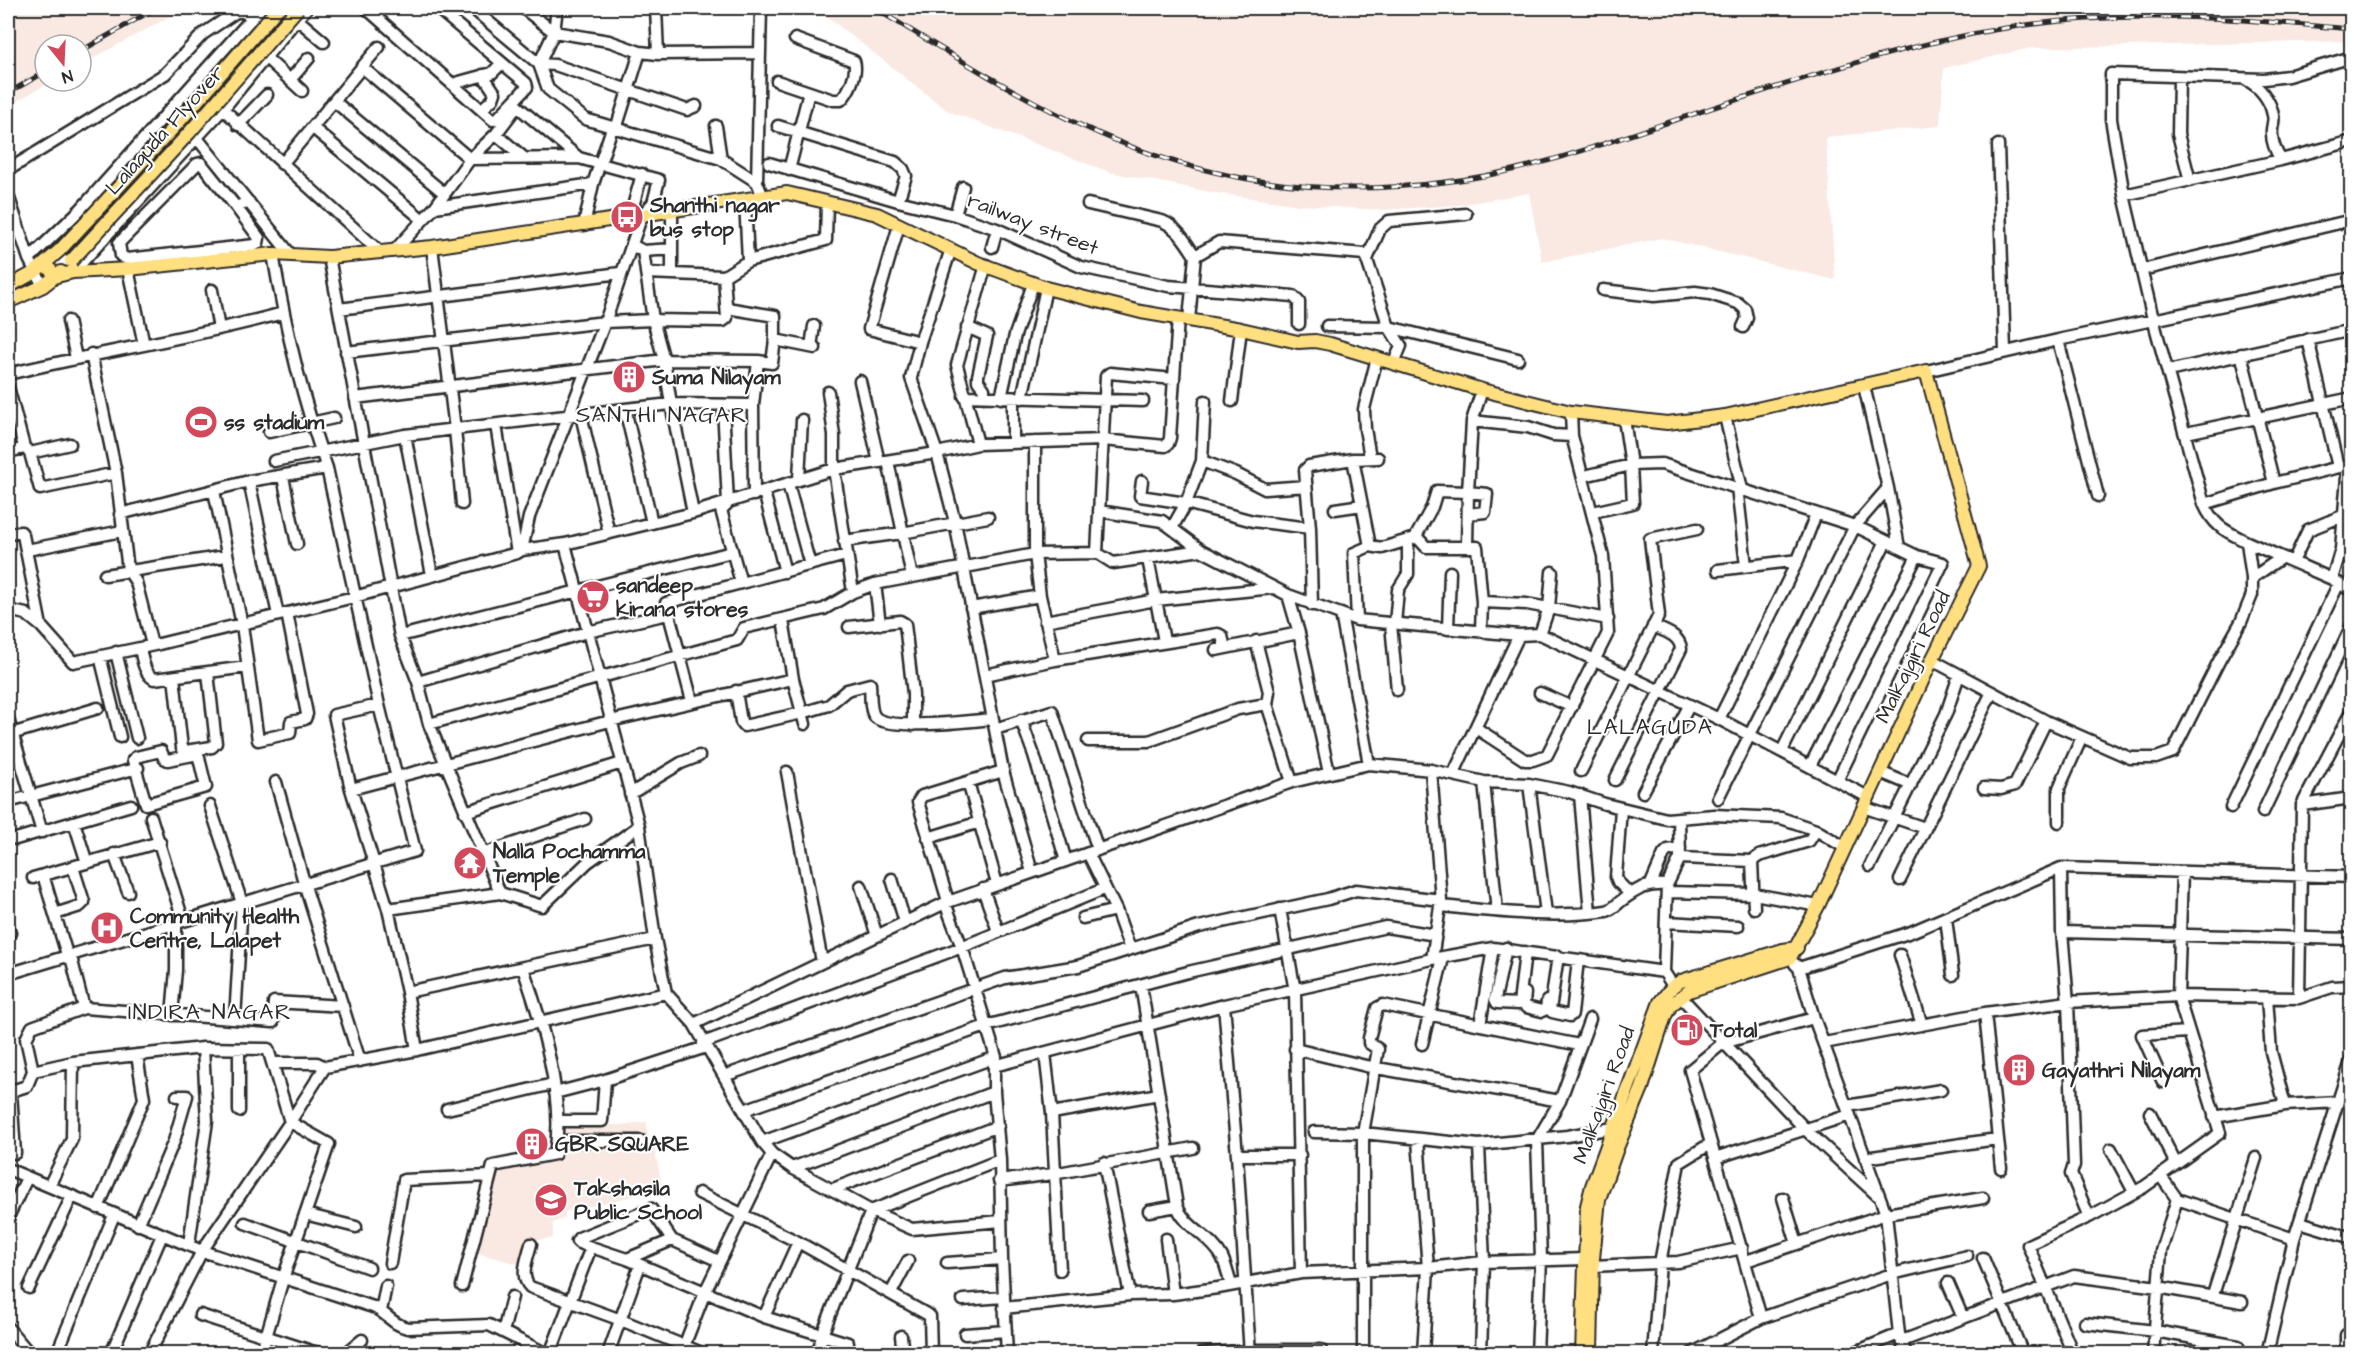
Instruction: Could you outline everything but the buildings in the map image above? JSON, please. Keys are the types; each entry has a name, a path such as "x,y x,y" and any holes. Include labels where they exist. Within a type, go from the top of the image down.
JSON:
{"main road":[{"name":"Lalaguda Flyover","path":"8,286 40,268 60,250 178,123 278,8"},
{"name":"Lalaguda Flyover","path":"12,301 43,286 72,266 298,13"},
{"path":"72,266 128,269 273,254 329,257 432,247 787,194 877,214 986,265 1046,288 1141,312 1241,329 1298,342 1315,341 1330,344 1482,390 1571,412 1667,423 1725,416 1926,371"},
{"path":"40,268 57,276"},
{"path":"8,286 12,301"},
{"name":"Malkajgiri Road","path":"1792,956 1818,906 1978,566 1926,371"},
{"path":"1677,991 1701,986 1792,956"},
{"name":"Malkajgiri Road","path":"1591,1353 1587,1206 1652,1020 1660,1002 1677,991"},
{"name":"Malkajgiri Road","path":"1582,1353 1589,1262 1604,1181 1642,1088 1665,1016 1677,991"}],"street":[{"path":"29,258 80,210 261,8"},
{"path":"72,266 197,138 223,109 298,13 307,8"},
{"path":"366,8 493,120 497,119 527,87 526,83 437,8"},
{"path":"472,8 539,64 548,88 585,119 721,159 758,182"},
{"path":"523,8 554,32 609,40 640,52 658,54 760,53"},
{"path":"539,64 554,32 557,8"},
{"path":"656,8 658,54"},
{"path":"761,8 758,182 763,197"},
{"path":"8,170 165,74 203,34 226,16 243,12 252,16 280,38"},
{"path":"298,13 324,42"},
{"path":"777,81 833,100 841,100 846,94 856,69 851,59 795,39"},
{"path":"282,164 379,47"},
{"path":"584,225 593,184 630,92 640,52"},
{"path":"265,57 302,91"},
{"path":"2352,57 2288,76 2264,79 2111,74 2111,119 2124,195 2153,319 2204,504 2210,518 2218,526 2247,543 2293,562 2352,591"},
{"path":"290,80 309,58"},
{"path":"452,84 492,73 502,63"},
{"path":"539,64 555,65 687,110 696,106"},
{"path":"362,67 470,159 579,158 657,178 659,181 652,205 636,216"},
{"path":"482,109 493,99 495,93 483,75"},
{"path":"395,250 435,207 470,159 496,134 544,75"},
{"path":"2179,78 2178,134 2190,181"},
{"path":"2242,78 2257,86 2266,99 2274,116 2271,134 2275,149 2282,160"},
{"path":"789,170 810,92"},
{"path":"238,124 267,95"},
{"path":"334,101 444,193"},
{"path":"517,106 579,158"},
{"path":"223,109 379,251"},
{"path":"716,126 721,159"},
{"path":"778,126 900,165 906,176 898,201"},
{"path":"313,128 423,220"},
{"path":"496,134 523,157"},
{"path":"197,138 291,255"},
{"path":"2124,195 2282,160 2352,141"},
{"path":"1998,145 2005,351"},
{"path":"201,163 237,207 259,237 255,245 127,260 121,256 119,243 197,164 201,163"},
{"name":"railway street","path":"769,163 898,201 955,215 997,229 1082,267 1168,286 1293,296 1299,302 1299,324"},
{"path":"520,552 530,517 632,246 642,174"},
{"path":"435,207 593,184"},
{"path":"955,215 963,187"},
{"path":"8,195 29,258 40,268 43,286"},
{"path":"745,200 748,261"},
{"path":"237,207 249,202"},
{"path":"646,273 724,276 748,261 826,240 827,202"},
{"path":"8,610 26,614 41,626 73,662 242,625 520,552 565,544 693,513 728,504 834,469 937,453 978,444 1103,440 1162,446 1168,444 1174,379 1184,319 1193,288 1195,256 1185,240 1169,224 1088,204"},
{"path":"672,210 672,274"},
{"path":"1368,257 1380,229 1389,221 1466,213"},
{"path":"2142,270 2352,220"},
{"path":"899,225 869,329 920,342"},
{"path":"992,248 997,229"},
{"path":"1195,256 1219,242 1361,252 1368,257 1389,327 1401,346"},
{"path":"632,246 643,251 672,249"},
{"path":"432,247 462,504"},
{"path":"951,249 920,342 911,378 937,453 955,522 1003,771 1032,872"},
{"path":"643,251 653,320 664,360 693,513"},
{"path":"8,974 415,851 395,776 327,468 312,423 283,313 273,254"},
{"path":"329,257 400,636 418,682 429,724 500,893"},
{"path":"978,444 957,365 986,265"},
{"path":"128,269 144,345"},
{"path":"339,309 620,273"},
{"path":"346,352 605,322 723,321 727,318 724,276"},
{"path":"1926,371 2005,351 2352,278"},
{"path":"1001,398 1015,335 1033,284"},
{"path":"1013,442 1017,398 1046,288"},
{"path":"212,290 219,329"},
{"path":"1603,290 1654,297 1695,292 1710,294 1738,303 1745,309 1747,318 1743,327"},
{"path":"355,398 664,360 772,363 777,320 774,316 727,308"},
{"path":"8,374 283,313"},
{"path":"68,321 76,358"},
{"path":"776,340 813,347 814,326"},
{"path":"1327,326 1389,327 1518,359"},
{"path":"967,327 987,336 978,376 978,381 984,389 984,397"},
{"path":"1232,401 1241,329"},
{"path":"2168,371 2352,330"},
{"path":"1394,363 1401,346 1422,336"},
{"path":"2231,807 2335,582 2342,549 2346,466 2323,405 2308,339"},
{"path":"2058,340 2098,496"},
{"path":"91,354 116,472 128,570 136,582 152,645"},
{"path":"2241,354 2274,483"},
{"path":"1312,605 1310,528 1304,473 1309,466 1374,458 1365,429 1364,409 1377,358"},
{"path":"758,361 753,405 759,493 785,572"},
{"path":"1097,553 1105,378 1108,373 1174,379"},
{"path":"860,381 912,577"},
{"path":"1864,386 1899,547"},
{"path":"8,387 40,489 116,472"},
{"path":"1467,546 1472,421 1482,390"},
{"path":"828,392 834,435 834,469 853,592"},
{"path":"964,396 1143,401"},
{"path":"2186,433 2352,398"},
{"path":"1172,528 1186,503 1202,461 1205,401"},
{"path":"274,461 405,435 455,429 671,404 753,405"},
{"path":"723,406 728,504"},
{"path":"625,410 652,523"},
{"path":"1476,728 1525,760 1547,755 1608,633 1603,556 1572,436 1571,412"},
{"path":"581,415 609,533"},
{"path":"1725,416 1739,488 1746,566"},
{"path":"269,432 334,418"},
{"path":"1593,512 1632,504 1631,465 1624,418"},
{"path":"799,479 802,420"},
{"path":"1472,421 1528,427 1553,435 1572,436"},
{"path":"496,425 520,552"},
{"path":"405,435 432,575"},
{"path":"1035,442 1035,554 1040,596 1055,660"},
{"path":"8,452 69,444"},
{"path":"1353,459 1370,546"},
{"path":"1202,461 1236,474 1265,489 1306,486"},
{"path":"1584,476 1631,465 1662,464 1854,526 1917,556 1943,563 1837,781"},
{"path":"2204,504 2274,483 2346,466"},
{"path":"120,514 249,482 327,468"},
{"path":"283,477 297,544"},
{"path":"1142,481 1140,496 1186,503 1253,521 1310,528"},
{"path":"214,491 242,625 258,740 290,733 291,722 305,718 307,714 249,482"},
{"path":"788,484 810,565"},
{"path":"1718,798 1854,526 1888,488"},
{"path":"1397,690 1393,624 1399,587 1408,574 1413,538 1433,505 1437,491 1487,494 1487,509 1484,513 1468,514"},
{"path":"728,504 721,510 741,583"},
{"path":"1335,509 1362,505"},
{"path":"1099,511 1162,521 1201,550 1288,595 1357,620 1519,635 1540,634 1782,751 1837,781 1866,802 1894,818 1925,828"},
{"path":"1719,719 1798,560 1816,514"},
{"path":"2293,562 2308,530 2345,515"},
{"path":"844,541 988,517"},
{"path":"1581,771 1659,615 1650,539 1697,529"},
{"path":"27,550 122,531"},
{"path":"8,534 21,532 27,550 41,626"},
{"path":"1357,620 1353,556 1356,551 1370,546 1382,548 1413,538"},
{"path":"1413,538 1425,547 1476,546 1482,602 1481,632"},
{"path":"1782,751 1886,541"},
{"path":"1932,660 2046,721 2130,758 2156,758 2173,752 2241,622 2252,595 2247,543"},
{"path":"565,544 639,826 655,939 666,993 694,1024 771,1154 871,1211 912,1229 1000,1221"},
{"path":"429,724 737,640 744,628 824,609 853,592 874,584 1035,554 1097,553 1113,563 1201,550"},
{"path":"400,636 732,552"},
{"path":"692,701 666,603 846,555"},
{"path":"105,574 226,556"},
{"path":"1810,766 1917,556"},
{"path":"2252,578 2281,558"},
{"path":"1148,559 1164,641"},
{"path":"1718,570 1798,560"},
{"path":"1448,629 1450,572"},
{"path":"1540,634 1549,608 1552,572"},
{"path":"874,584 880,624"},
{"path":"1045,621 1156,600 1275,588"},
{"path":"1288,595 1299,633 1329,773"},
{"path":"972,608 1040,596"},
{"path":"1482,602 1500,601 1608,619"},
{"path":"418,682 587,632 668,614"},
{"path":"1341,614 1369,764"},
{"path":"783,620 793,679 804,719"},
{"path":"849,627 900,621 905,624 913,694 913,725"},
{"path":"2263,812 2352,625"},
{"path":"1615,780 1682,645 1677,637 1653,626"},
{"path":"985,675 1164,641 1220,634 1221,649 1299,633"},
{"path":"1453,775 1519,635"},
{"path":"1257,641 1269,692 1267,704 1292,782"},
{"path":"140,648 150,677 174,677 248,667"},
{"path":"116,652 136,738"},
{"path":"100,656 120,737"},
{"path":"174,677 185,751 212,747 216,743 208,673"},
{"path":"1870,866 1946,714 1959,675"},
{"path":"351,789 610,721 793,679"},
{"path":"736,691 741,722 744,726 804,719 834,702 847,690 870,684 875,717 913,725 994,724 1021,720 1052,711 1104,889 1116,910 1130,948"},
{"path":"1900,879 1992,692"},
{"path":"1540,693 1572,707"},
{"path":"1088,741 1149,741 1238,709 1267,704"},
{"path":"379,705 334,715 351,789 388,909 407,992 417,1050"},
{"path":"1643,792 1689,706"},
{"path":"10,734 98,708"},
{"path":"2299,998 2302,805 2352,710"},
{"path":"8,719 10,734 42,831"},
{"path":"1021,720 1034,754 1066,861"},
{"path":"1984,788 2001,789 2015,785 2046,721"},
{"path":"2059,822 2059,788 2082,737"},
{"path":"161,751 164,758 168,760 197,754 207,786 205,789 146,804 137,768 134,759 148,754 161,751"},
{"path":"630,794 681,763 699,756"},
{"path":"465,812 622,764"},
{"path":"694,1024 946,902 1292,782 1369,764 1431,770 1484,782 1529,784 1580,795 1666,819 1714,815 1781,819 1816,830 1844,847"},
{"path":"8,802 137,768"},
{"path":"1422,1044 1429,1015 1437,958 1436,935 1441,903 1431,770"},
{"path":"1003,771 920,797 917,807 946,902 963,947 995,1061 994,1092 1000,1160 1000,1221 1007,1353"},
{"path":"787,772 822,962"},
{"path":"1880,772 1911,785"},
{"path":"276,782 305,886 360,1061"},
{"path":"968,782 997,884"},
{"path":"1484,782 1497,911"},
{"path":"1529,784 1546,913"},
{"path":"1580,795 1590,913"},
{"path":"2302,805 2352,798"},
{"path":"16,839 130,805"},
{"path":"210,806 242,903 235,1019"},
{"path":"1621,808 1616,877 1630,894"},
{"path":"151,817 160,842 179,922 172,1015"},
{"path":"1679,818 1680,853 1667,889 1664,972 1677,991 1723,1043 1806,1130 1880,1197"},
{"path":"483,854 585,819"},
{"path":"74,822 87,863"},
{"path":"928,838 980,822"},
{"path":"388,909 500,893 542,906 588,862 639,826"},
{"path":"724,1076 1005,978 1078,966 1199,927 1328,899 1356,890 1497,911 1590,913 1610,910 1630,894 1651,884 1668,850 1752,861 1759,856 1809,841 1816,830"},
{"path":"84,1008 55,914 38,877 160,842"},
{"path":"114,855 128,892"},
{"path":"1752,861 1754,909"},
{"path":"55,914 84,902 73,867"},
{"path":"1906,1353 1900,1338 1886,1214 1792,956 1911,932 2061,868 2352,877"},
{"path":"2061,868 2074,1165 2072,1174 2089,1217"},
{"path":"2073,1353 2028,1245 2089,1217 2134,1192 2220,1133 2187,1032 2178,996 2182,872"},
{"path":"892,879 905,922"},
{"path":"1651,884 1667,889 1754,894 1818,906"},
{"path":"861,886 877,936"},
{"path":"983,889 998,931"},
{"path":"447,1109 605,1080 705,1045 963,947 1104,889"},
{"path":"1280,909 1294,991 1294,1049 1300,1155 1301,1273"},
{"path":"1083,918 1116,910"},
{"path":"1946,918 1953,975"},
{"path":"1666,922 1738,926"},
{"path":"744,1110 986,1026 1141,985 1386,927 1436,935"},
{"path":"2062,932 2179,933 2352,939"},
{"path":"407,992 655,939"},
{"path":"762,1142 995,1061 1045,1053 1224,1005 1437,958 1493,948 1506,948 1664,972"},
{"path":"1480,1025 1493,948"},
{"path":"1506,948 1497,1003 1519,1004 1529,952"},
{"path":"1529,952 1524,1003 1526,1007 1542,1011 1546,1009 1556,956"},
{"path":"1900,955 1921,1022"},
{"path":"1556,956 1550,1010 1570,1016 1578,960"},
{"path":"462,1286 493,1166 555,1154 559,1121 554,1088 541,1021 523,968"},
{"path":"1141,985 1177,1206 1181,1217 1210,1242 1222,1256 1231,1284"},
{"path":"1824,1043 1921,1022 2068,1002 2178,996 2299,998 2332,987 2352,986"},
{"path":"273,1063 317,1063 325,1067 360,1061 666,993"},
{"path":"2267,998 2271,1052 2285,1104"},
{"path":"15,1153 9,1092 27,1086 33,1071 26,1039 32,1027 84,1008 273,1022 274,1002 343,1006"},
{"path":"1224,1005 1238,1155 1250,1352"},
{"path":"1363,1353 1365,1270 1363,1133 1378,1048 1369,1043 1368,1038 1379,1005 1580,1045"},
{"path":"1985,1013 2001,1168"},
{"path":"1921,1022 1938,1016"},
{"path":"1537,1353 1542,1259 1538,1140 1560,1101 1590,1018"},
{"path":"1761,1317 1690,1070 1723,1043 1814,1018"},
{"path":"2163,1082 2142,1035 2187,1032"},
{"path":"33,1071 73,1062 203,1048 268,1049 290,1122 329,1144 283,1279 268,1337 261,1353"},
{"path":"189,1244 207,1121 203,1048"},
{"path":"1294,1049 1560,1101"},
{"path":"239,1050 239,1111"},
{"path":"1045,1053 1052,1113 1053,1174 1060,1270"},
{"path":"98,1209 144,1099 137,1055"},
{"path":"2267,1353 2294,1239 2352,1058"},
{"path":"49,1186 72,1138 73,1062"},
{"path":"149,1353 202,1251 325,1067"},
{"path":"559,1121 602,1121 605,1080"},
{"path":"1715,1158 1806,1130 1848,1111 1941,1090"},
{"path":"792,1167 994,1092"},
{"path":"1052,1113 1159,1094"},
{"path":"138,1225 182,1118 187,1096 177,1096"},
{"path":"2214,1117 2285,1104 2337,1102"},
{"path":"2150,1113 2176,1164"},
{"path":"833,1189 998,1126"},
{"path":"1314,1132 1363,1133 1479,1145 1538,1140 1613,1128"},
{"path":"1865,1158 1997,1139"},
{"path":"1418,1140 1428,1268 1423,1353"},
{"path":"557,1141 641,1142"},
{"path":"1653,1353 1660,1263 1679,1163 1710,1144"},
{"path":"1479,1145 1484,1262 1481,1353"},
{"path":"999,1181 1053,1174 1193,1148"},
{"path":"2111,1149 2134,1192"},
{"path":"682,1350 719,1261 771,1154"},
{"path":"1238,1155 1300,1155"},
{"path":"2212,1295 2256,1158"},
{"path":"818,1353 822,1335 871,1211 1000,1160"},
{"path":"1104,1163 1130,1295"},
{"path":"8,1169 98,1209 202,1251 381,1311 394,1324 408,1328 484,1324 494,1326 548,1353 571,1302 588,1255"},
{"path":"2160,1175 2176,1199 2294,1239"},
{"path":"390,1263 405,1180 489,1176"},
{"path":"8,1217 27,1178"},
{"path":"699,1193 798,1242 930,1316 931,1353"},
{"path":"29,1288 72,1196"},
{"path":"1783,1198 1797,1244"},
{"path":"1746,1261 1886,1214 1983,1198"},
{"path":"2153,1353 2161,1251 2176,1199"},
{"path":"1149,1211 1177,1206"},
{"path":"719,1261 672,1240 651,1209 577,1241 579,1244 627,1259 764,1317 848,1343"},
{"path":"305,1214 356,1227"},
{"path":"58,1348 114,1215"},
{"path":"2300,1222 2352,1238"},
{"path":"245,1224 369,1268"},
{"path":"111,1353 162,1234"},
{"path":"1166,1239 1173,1294"},
{"path":"627,1259 672,1240"},
{"path":"764,1317 798,1242"},
{"path":"531,1244 524,1275 527,1284 621,1320 682,1350 704,1353"},
{"path":"963,1300 1004,1303 1173,1294 1301,1273 1428,1268 1484,1262 1542,1259 1589,1262 1678,1262 1742,1248"},
{"path":"1691,1353 1761,1317 1892,1274 1967,1256"},
{"path":"1983,1258 2023,1353"},
{"path":"947,1263 1002,1259"},
{"path":"891,1293 908,1261"},
{"path":"608,1353 640,1265"},
{"path":"1858,1352 1963,1318 2074,1276 2212,1295 2242,1302"},
{"path":"1948,1283 1963,1318"},
{"path":"381,1311 386,1286"},
{"path":"503,1332 512,1297"},
{"path":"200,1315 325,1353"},
{"path":"2085,1323 2155,1331 2238,1346"},
{"path":"8,1328 30,1353"},
{"path":"964,1334 1006,1331"},
{"path":"2346,1335 2346,1353"},
{"path":"902,1336 903,1353"},
{"path":"345,1353 362,1340"},
{"path":"1200,1353 1321,1350"}],"shaded area":[{"path":"8,8 185,8 93,58 93,33 33,33 33,92 8,106"},
{"path":"816,8 2351,8 2352,41 2031,48 1944,68 1940,126 1826,137 1835,280 1662,238 1542,262 1529,193 1459,205 1382,210 1300,205 1216,193 1109,172 948,111"},
{"name":"Takshasila Public School","path":"647,1122 648,1143 653,1143 663,1189 565,1212 565,1218 553,1223 553,1238 527,1241 518,1264 473,1252 495,1173 562,1160 566,1125 618,1125"}],"railway":[{"path":"93,44 156,8"},
{"path":"874,8 1038,104 1123,144 1168,160 1242,178 1329,188 1387,187 1445,182 1524,167 1843,66 1958,37 2009,27 2088,19 2189,17 2352,29"},
{"path":"8,93 33,79"}],"place":[{"name":"Shanthi nagar bus stop","path":"627,217"},
{"name":"Suma Nilayam","path":"629,377"},
{"name":"ss stadium","path":"201,422"},
{"name":"sandeep kirana stores","path":"593,597"},
{"name":"Nalla Pochamma Temple","path":"470,863"},
{"name":"Community Health Centre, Lalapet","path":"107,928"},
{"name":"Total","path":"1687,1030"},
{"name":"Gayathri Nilayam","path":"2019,1070"},
{"name":"GBR SQUARE","path":"532,1144"},
{"name":"Takshasila Public School","path":"551,1200"}],"district":[{"name":"SANTHI NAGAR","path":"662,415"},
{"name":"LALAGUDA","path":"1650,727"},
{"name":"INDIRA NAGAR","path":"210,1012"}]}
